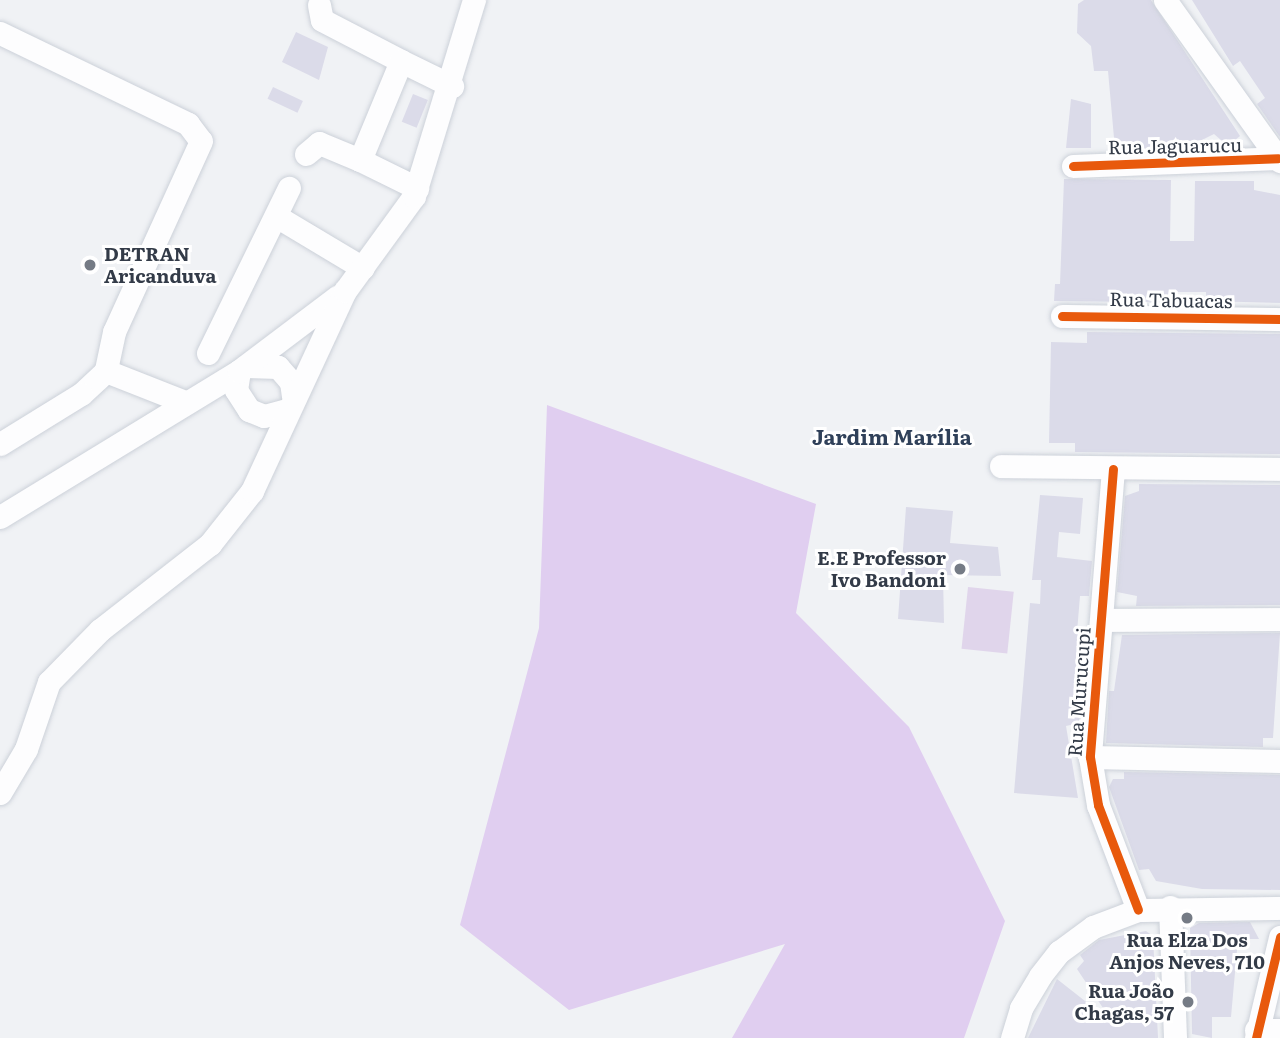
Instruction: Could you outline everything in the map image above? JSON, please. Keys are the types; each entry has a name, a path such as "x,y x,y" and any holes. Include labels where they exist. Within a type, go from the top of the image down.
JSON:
{"street":[{"path":"0,793 26,749 49,682 100,630 168,582 224,529 252,491 290,403 345,291 417,188 452,86 474,0"},
{"path":"1165,0 1279,160"},
{"path":"319,5 322,20 452,86"},
{"path":"0,33 188,124 204,127 192,164 112,338 106,371 81,394 0,444"},
{"path":"360,160 401,61"},
{"path":"306,154 313,144 329,144 417,188"},
{"name":"Rua Jaguarucu","path":"1073,166 1279,160"},
{"path":"208,353 289,188"},
{"path":"276,216 363,268"},
{"path":"0,517 182,401 242,369 345,291"},
{"name":"Rua Tabuacas","path":"1062,316 1280,318"},
{"path":"242,369 266,363 278,367 291,382 290,403"},
{"path":"242,369 236,390 249,410 264,416 290,403"},
{"path":"106,371 182,401"},
{"path":"140,385 149,423"},
{"path":"1001,466 1113,470 1280,469"},
{"name":"Rua Murucupi","path":"1113,470 1090,757 1098,805 1138,909"},
{"path":"1102,620 1280,619"},
{"path":"1090,757 1280,761"},
{"path":"1170,907 1175,1038"},
{"path":"1012,1038 1021,1008 1059,952 1093,927 1138,909 1280,908"},
{"path":"1280,937 1256,1034 1280,1030"}],"shaded area":[{"path":"547,405 816,504 796,613 909,727 1005,921 964,1038 732,1038 785,944 569,1010 460,925 539,628"},
{"path":"968,587 1014,592 1007,653 962,649"}],"building":[{"path":"1084,0 1151,0 1240,136 1228,146 1214,134 1188,147 1171,143 1174,148 1115,149 1108,71 1094,71 1091,46 1077,33 1078,4"},
{"path":"1192,0 1280,0 1280,137 1257,104 1265,98 1240,61 1233,66"},
{"path":"296,32 328,47 319,80 282,62"},
{"path":"273,87 303,101 297,113 268,99"},
{"path":"413,94 428,100 417,128 402,122"},
{"path":"1071,99 1091,104 1091,148 1066,148"},
{"path":"1064,179 1171,180 1170,241 1194,241 1195,181 1254,181 1254,190 1280,195 1280,303 1206,301 1206,292 1171,292 1171,300 1146,302 1054,301 1055,284 1060,284"},
{"path":"1087,332 1280,334 1280,454 1075,452 1075,443 1049,443 1051,342 1087,343"},
{"path":"1139,484 1280,485 1280,605 1136,606 1137,596 1117,592 1125,496 1139,491"},
{"path":"1040,495 1083,498 1080,534 1059,532 1057,557 1092,561 1089,596 1080,596 1077,632 1086,636 1079,723 1066,726 1078,798 1014,793 1030,603 1040,604 1041,580 1032,580"},
{"path":"906,507 953,511 950,543 998,547 1001,576 943,575 944,623 898,619"},
{"path":"1280,633 1273,738 1263,738 1263,747 1106,743 1109,691 1114,691 1122,635"},
{"path":"1124,772 1280,775 1280,890 1202,889 1156,881 1149,869 1139,870 1109,787 1113,779 1124,779"},
{"path":"1250,922 1259,939 1238,939 1231,1017 1212,1017 1212,1038 1192,1034 1190,928 1199,923"},
{"path":"1146,931 1153,936 1158,1038 1028,1038 1057,979 1113,1023 1077,969 1084,961 1080,955 1099,940"}],"cycle path":[{"path":"1073,166 1278,158"},
{"path":"1062,316 1280,319"},
{"path":"1113,469 1090,757 1098,805 1138,910"},
{"path":"1256,1038 1280,937"}],"place":[{"name":"DETRAN Aricanduva","path":"90,265"},
{"name":"E.E Professor Ivo Bandoni","path":"960,569"},
{"name":"Rua Elza Dos Anjos Neves, 710","path":"1187,918"},
{"name":"Rua João Chagas, 57","path":"1188,1002"}],"district":[{"name":"Jardim Marília","path":"892,436"}]}
